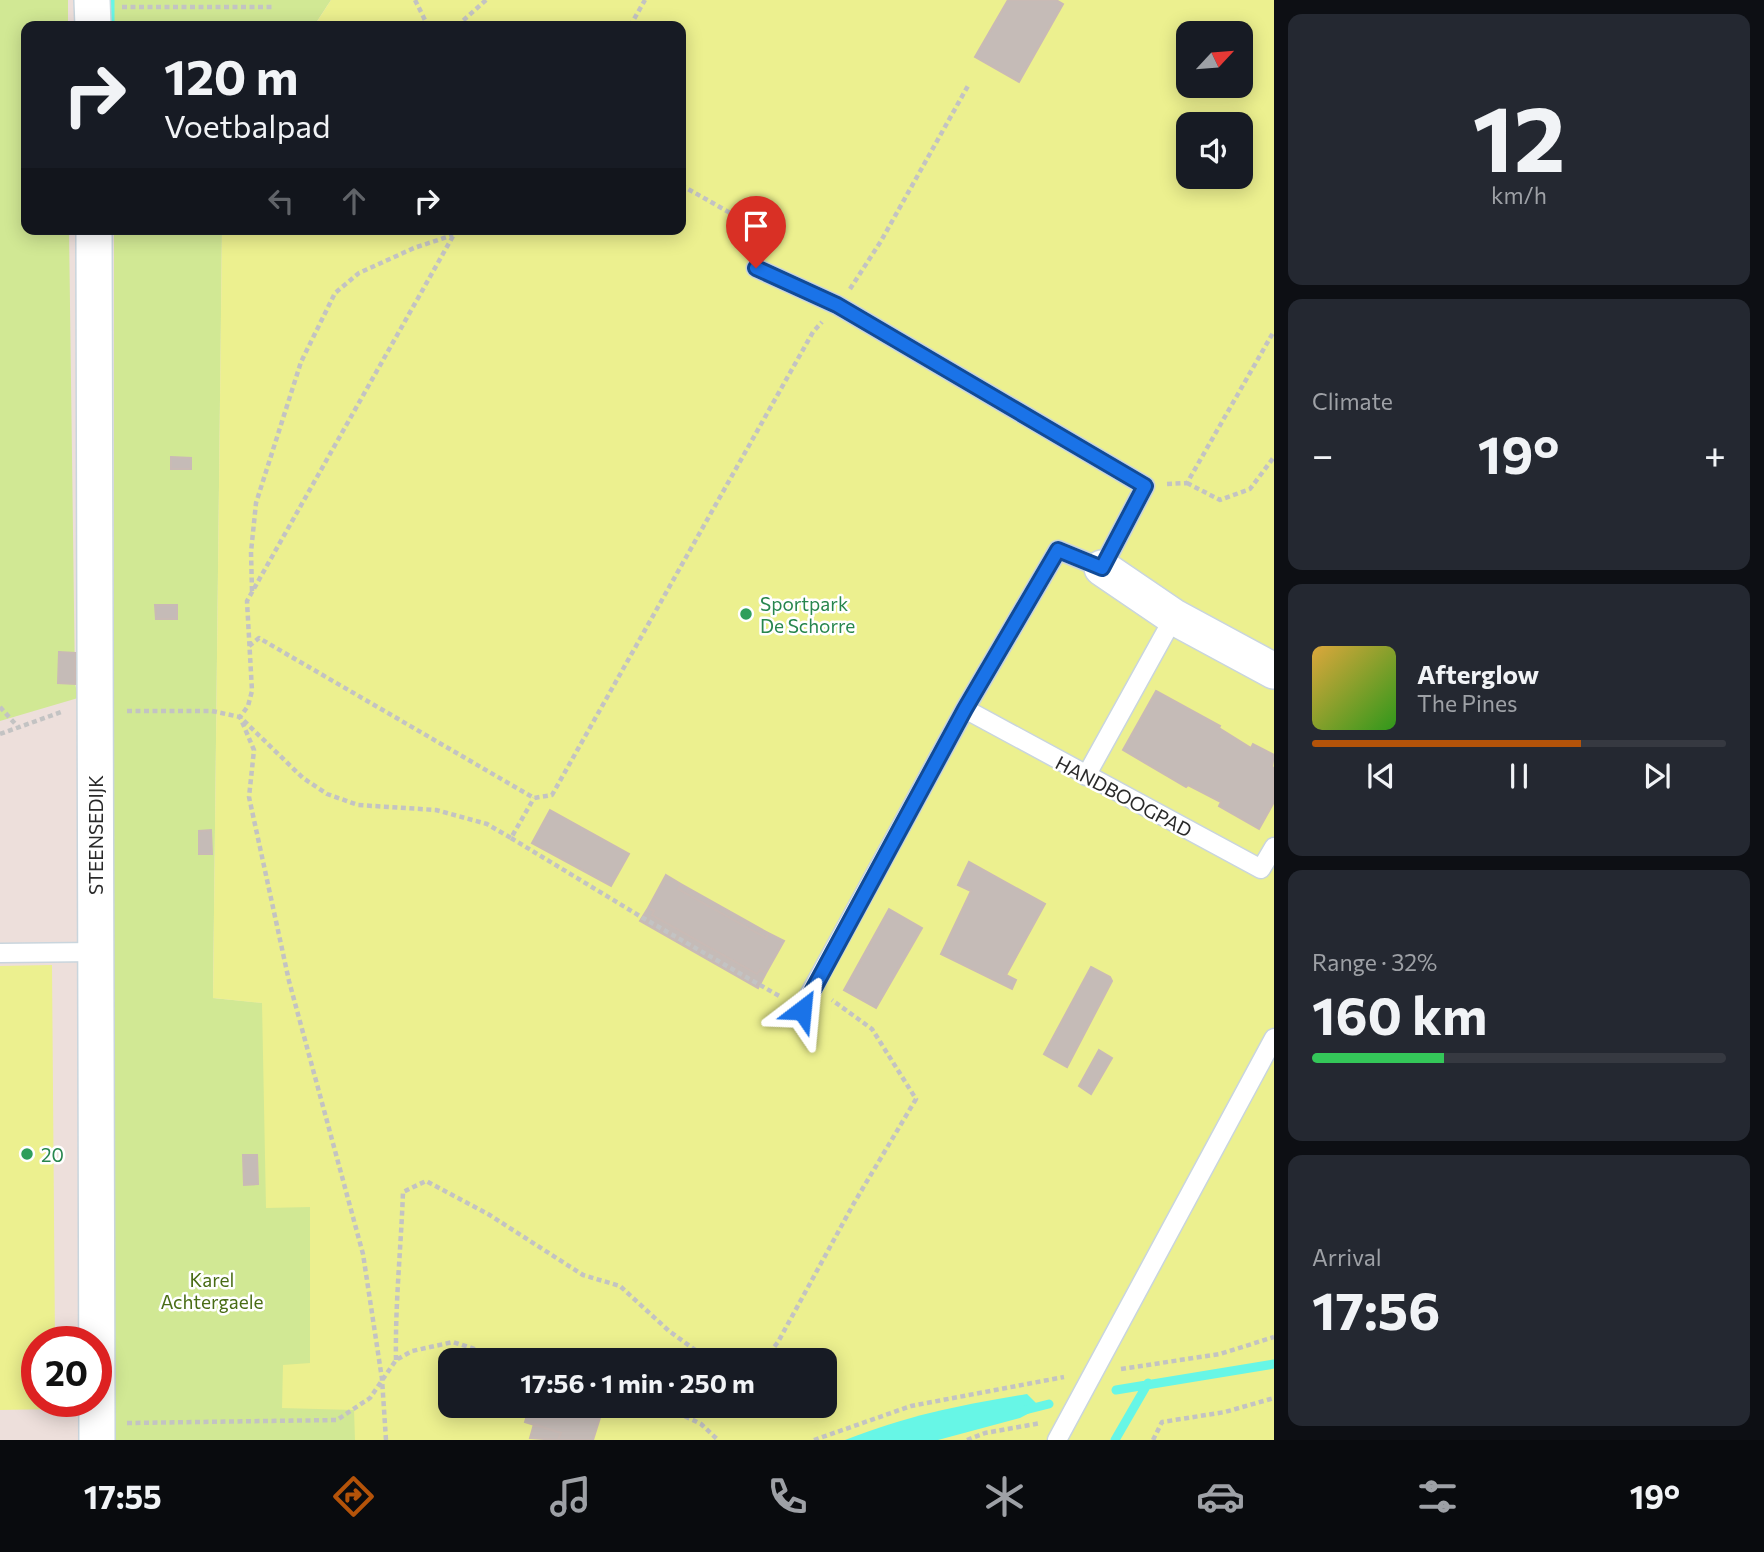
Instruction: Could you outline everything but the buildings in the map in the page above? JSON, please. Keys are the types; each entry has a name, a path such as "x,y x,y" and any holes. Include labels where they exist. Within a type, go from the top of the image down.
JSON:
{"street":[{"path":"96,21 109,3"},
{"name":"STEENSEDIJK","path":"94,235 97,1431"},
{"path":"1102,568 1174,617 1274,671"}],"lane":[{"path":"763,271 837,305 1145,486 1102,568 1058,550 965,709 802,1010"},
{"path":"1086,776 1174,617"},
{"name":"HANDBOOGPAD","path":"965,709 1261,869 1274,847"},
{"path":"0,953 96,952"},
{"path":"1057,1440 1274,1038"}],"path":[{"path":"415,0 426,21"},
{"path":"463,21 486,0"},
{"path":"633,21 645,0"},
{"path":"109,3 275,7"},
{"path":"248,647 258,638 534,799 552,795 813,332 837,305 881,241 969,84"},
{"path":"686,188 769,235 763,271"},
{"path":"252,591 251,551 256,503 301,362 335,293 359,273 447,235"},
{"path":"240,717 248,706 252,691 247,601 453,235"},
{"path":"1187,483 1274,331"},
{"path":"1145,486 1187,483 1220,500 1250,489 1274,457"},
{"path":"0,734 94,705 212,711 240,717 303,778 327,794 358,805 436,810 487,824 802,1010"},
{"path":"0,707 18,727"},
{"path":"240,717 254,750 249,797 259,849 306,1054 344,1178 363,1254 382,1379 386,1440"},
{"path":"511,838 534,799"},
{"path":"773,1348 916,1099 872,1029 814,987"},
{"path":"396,1360 395,1309 401,1266 402,1192 426,1181 488,1214 583,1275 620,1286 669,1331 692,1348"},
{"path":"814,1440 911,1406 1094,1372 1153,1366 1220,1354 1274,1337"},
{"path":"97,1431 337,1420 370,1398 396,1360 412,1351 453,1342 472,1348"},
{"path":"1153,1440 1162,1422 1225,1412 1274,1398"},
{"path":"689,1418 701,1424 718,1440"},
{"path":"967,1440 998,1431 1067,1420"}],"green space":[{"path":"0,0 68,0 68,21 21,21 21,235 69,235 75,683 78,698 0,721"},
{"path":"114,0 331,0 317,21 114,21"},
{"name":"Sportpark De Schorre","path":"331,0 1274,0 1274,1440 355,1440 354,1410 282,1408 283,1365 310,1363 310,1207 266,1208 262,1003 213,998 222,235 686,235 686,21 317,21"},
{"name":"Karel Achtergaele","path":"114,235 222,235 213,998 1197,1094 837,1398 837,1348 438,1348 438,1417 355,1412 355,1440 114,1440"},
{"name":"20","path":"52,965 55,1326 21,1326 21,1410 0,1410 0,966"},
{"path":"448,1418 813,1418 787,1440"}],"water":[{"path":"1027,1394 1036,1403 1035,1410 1020,1418 938,1440 845,1440 935,1412"}],"waterway":[{"path":"110,0 110,21"},
{"path":"1116,1390 1274,1364"},
{"path":"1115,1440 1148,1383"},
{"path":"1025,1410 1049,1404"}],"place":[{"name":"Sportpark De Schorre","path":"746,614"},
{"name":"20","path":"27,1154"}],"route":[{"path":"756,268 837,305 1145,486 1102,568 1058,550 965,709 802,1010"}]}
